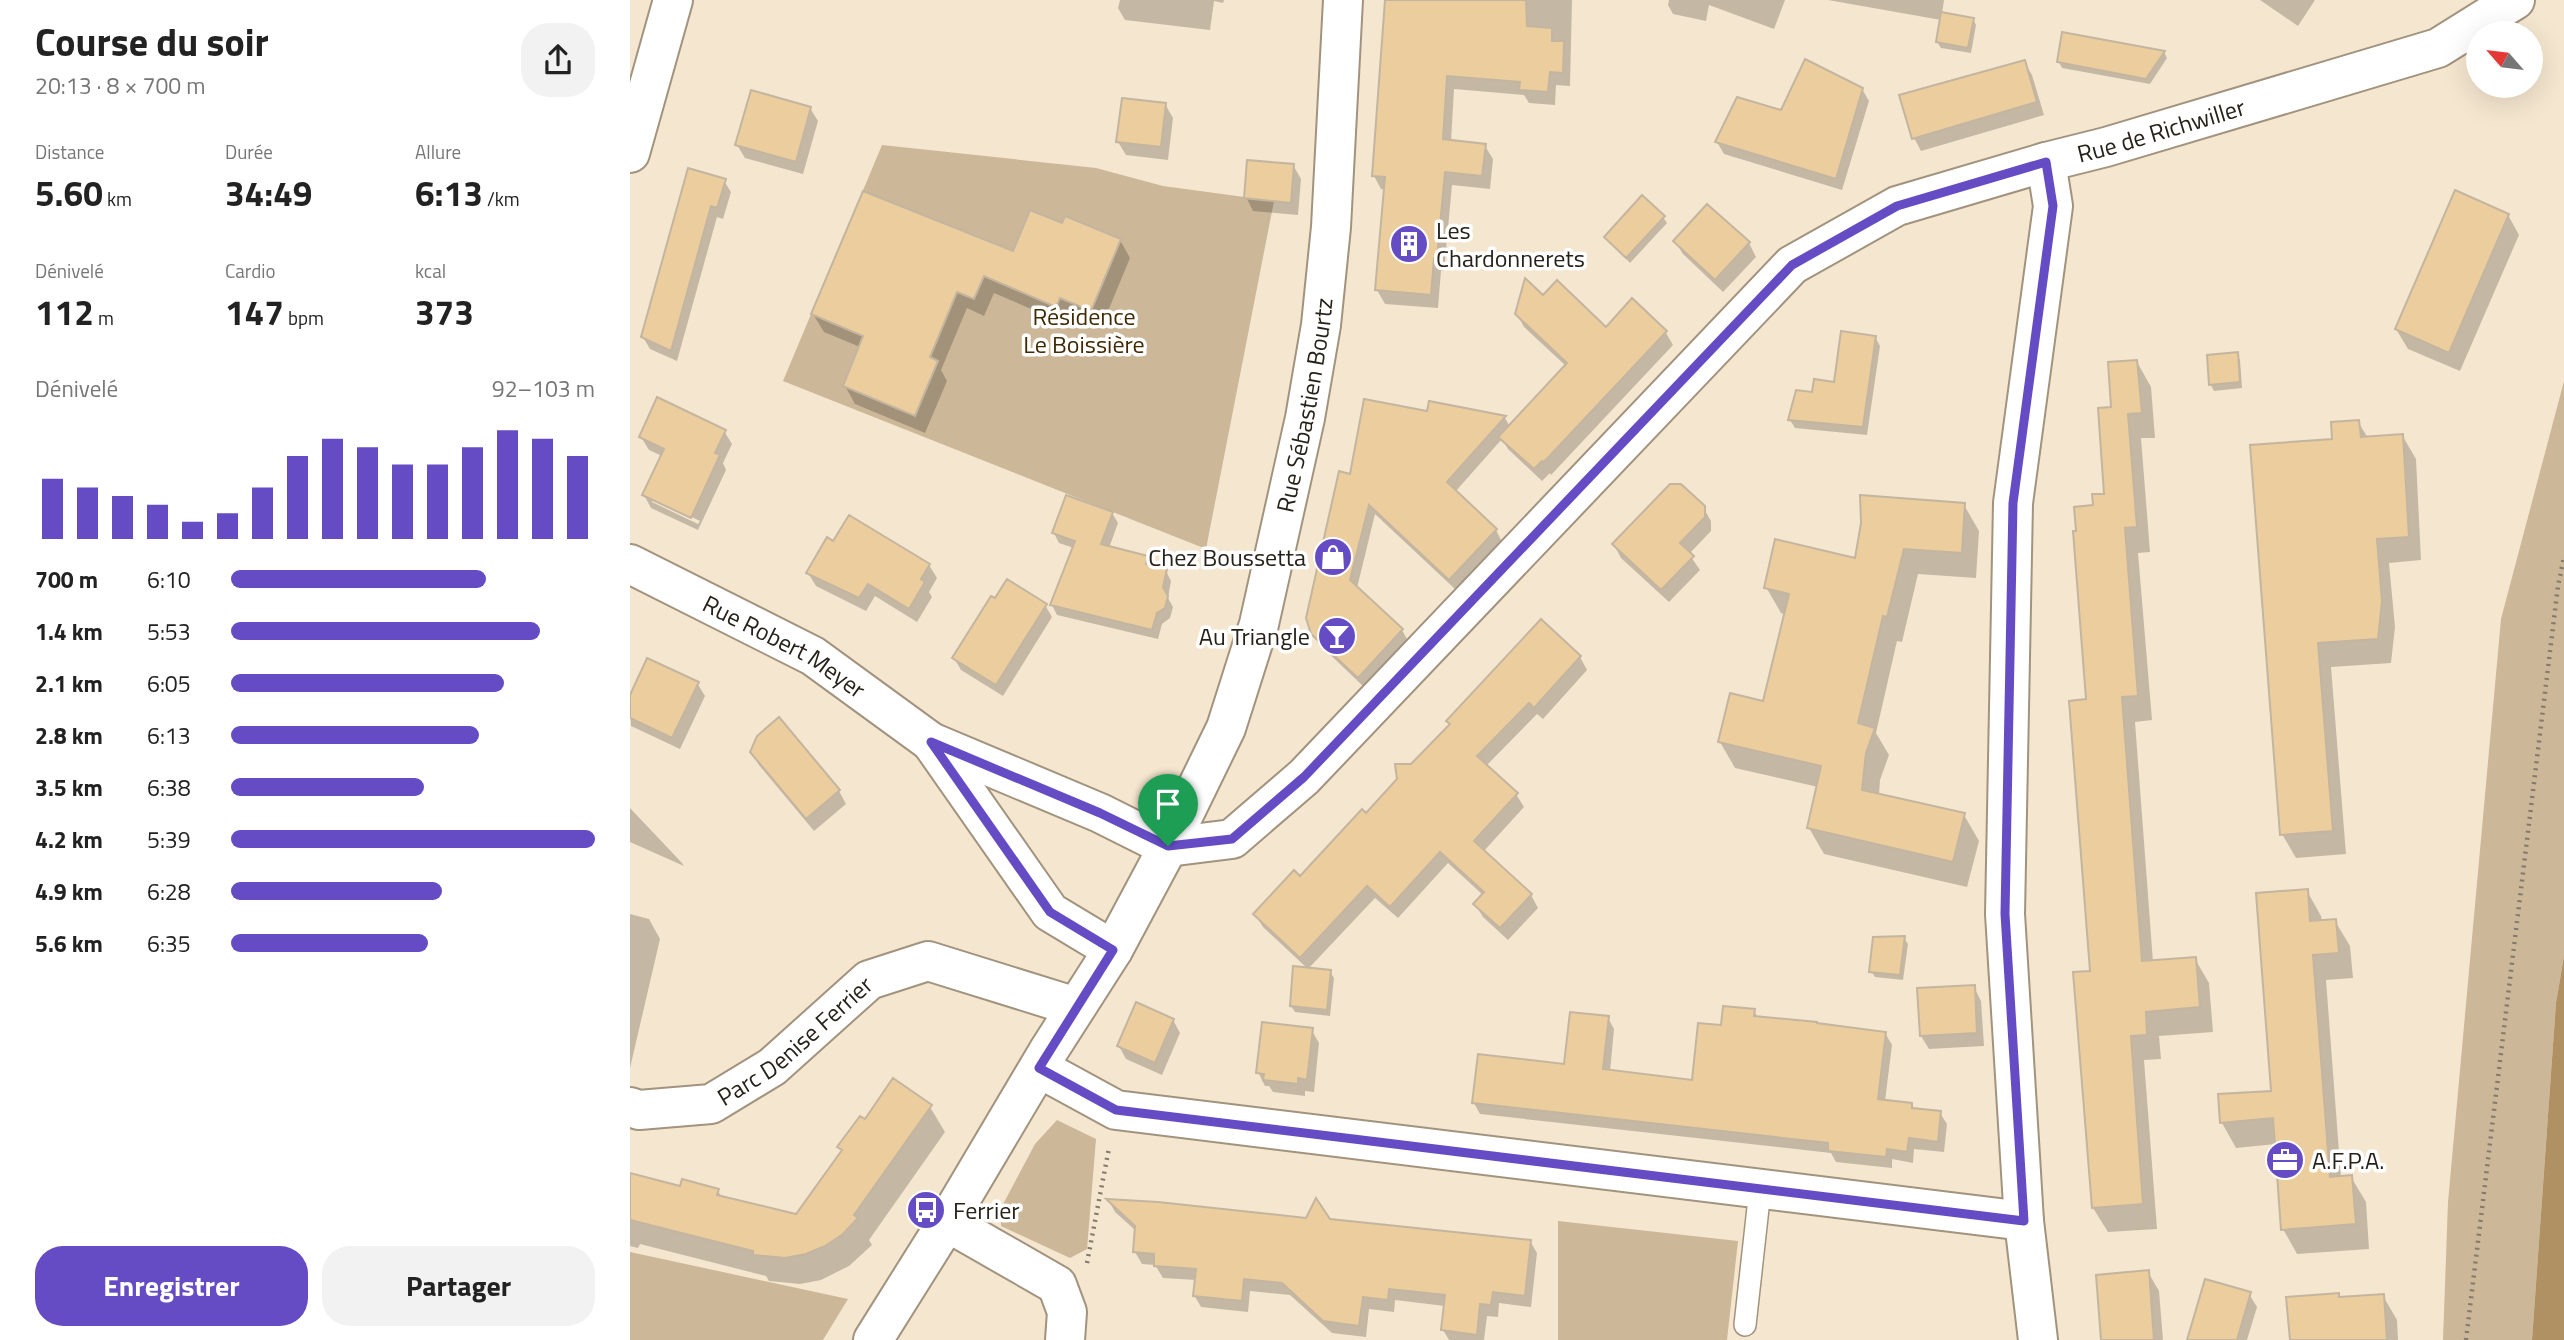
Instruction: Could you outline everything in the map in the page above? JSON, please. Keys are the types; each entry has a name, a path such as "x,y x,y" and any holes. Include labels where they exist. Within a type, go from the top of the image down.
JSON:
{"street":[{"path":"630,153 673,0"},
{"name":"Rue Sébastien Bourtz","path":"873,1340 1113,950 1226,727 1255,637 1305,418 1321,325 1331,227 1343,0"},
{"name":"Rue de Richwiller","path":"1168,846 1232,839 1304,777 1792,265 1897,206 2438,48 2497,4"},
{"path":"2038,1340 2024,1221 2005,914 2013,503 2053,206 2046,162"},
{"name":"Rue Robert Meyer","path":"630,564 813,656 931,742 1100,813 1168,846"},
{"name":"Rue Robert Meyer","path":"931,742 1050,912 1113,950"},
{"name":"Parc Denise Ferrier","path":"630,1107 639,1110 711,1104 772,1067 869,980 928,961 1076,1007"},
{"path":"1044,1059 1116,1110 2024,1221"},
{"path":"947,1222 1057,1285 1066,1326"}],"lane":[{"path":"1745,1325 1760,1190"}],"path":[{"path":"2466,1340 2556,600 2564,557"},
{"path":"1066,1326 1086,1271 1116,1110"}],"green space":[{"name":"Résidence Le Boissière","path":"882,145 1096,168 1163,186 1274,201 1206,549 783,381"},
{"path":"2564,381 2564,956 2556,1003 2532,1340 2443,1340 2448,1202 2501,619"},
{"path":"1057,1120 1096,1139 1087,1249 1070,1258 1001,1226 1001,1208 1035,1144"},
{"path":"1558,1221 1738,1241 1727,1340 1558,1340"},
{"path":"630,1252 848,1299 823,1340 630,1340"}],"shaded area":[{"path":"2564,956 2564,1340 2532,1340 2556,1003"}],"building":[{"path":"1385,0 1526,0 1527,26 1552,28 1552,41 1564,41 1563,73 1550,72 1548,92 1519,90 1520,82 1447,76 1443,139 1486,144 1482,176 1445,172 1431,295 1375,290 1385,177 1372,176"},
{"path":"1941,12 1974,18 1968,48 1936,42"},
{"path":"2062,32 2165,51 2146,79 2057,62"},
{"path":"1805,59 1863,88 1836,179 1715,142 1737,97 1781,110"},
{"path":"2025,60 2037,102 1912,139 1899,95"},
{"path":"751,90 811,107 796,162 735,145"},
{"path":"1122,98 1166,103 1161,147 1116,142"},
{"path":"1247,160 1294,164 1291,203 1244,198"},
{"path":"688,168 726,179 717,208 711,206 671,351 641,337"},
{"path":"2455,190 2509,214 2449,353 2395,329"},
{"path":"863,191 1013,251 1030,210 1062,223 1065,216 1121,239 1091,311 1060,298 1056,307 984,276 974,299 957,292 930,357 938,361 915,416 843,386 863,336 811,314"},
{"path":"1642,195 1665,216 1626,258 1604,237"},
{"path":"1707,204 1750,242 1715,280 1673,241"},
{"path":"1525,278 1543,295 1557,280 1606,327 1632,298 1667,331 1543,463 1542,461 1534,469 1498,437 1567,363 1515,314"},
{"path":"1841,331 1876,336 1863,427 1788,420 1796,390 1812,392 1814,379 1834,382"},
{"path":"2238,352 2240,382 2209,385 2207,355"},
{"path":"2137,360 2142,413 2128,414 2137,527 2125,528 2138,696 2122,697 2142,961 2196,957 2200,1007 2146,1012 2147,1035 2131,1036 2143,1204 2092,1208 2073,972 2090,971 2069,701 2086,699 2073,531 2076,531 2074,507 2093,505 2092,494 2104,494 2098,408 2111,407 2108,362"},
{"path":"657,397 726,430 715,453 720,455 691,518 642,495 664,449 639,437"},
{"path":"1364,399 1427,411 1429,401 1506,416 1447,482 1497,529 1449,580 1369,505 1350,580 1403,629 1358,678 1311,634 1306,618 1339,471 1350,474"},
{"path":"2359,420 2361,437 2403,434 2409,537 2377,539 2382,601 2378,639 2318,643 2333,831 2280,835 2250,445 2332,439 2331,422"},
{"path":"1670,484 1681,484 1705,506 1705,517 1680,543 1694,556 1661,590 1612,544"},
{"path":"1066,495 1113,512 1101,544 1148,556 1146,564 1167,569 1163,587 1168,596 1165,608 1157,613 1152,630 1050,605 1075,541 1052,533"},
{"path":"1860,495 1965,503 1962,553 1904,549 1887,617 1883,616 1858,723 1875,728 1866,753 1862,790 1965,813 1953,862 1807,828 1821,766 1718,742 1730,693 1763,701 1789,594 1764,588 1775,539 1855,558 1861,523"},
{"path":"849,515 930,564 921,579 925,582 909,609 868,584 859,598 806,573 827,537 833,541"},
{"path":"1007,579 1047,604 996,685 952,658 991,596 995,598"},
{"path":"1541,619 1581,656 1534,708 1529,703 1477,756 1518,793 1474,841 1532,894 1500,928 1473,904 1484,892 1440,852 1390,907 1367,886 1300,958 1253,914 1294,870 1300,876 1362,809 1366,813 1397,779 1395,764 1411,764 1450,724 1446,721"},
{"path":"647,658 699,682 672,738 630,718 630,695"},
{"path":"779,717 840,790 806,819 750,752 757,736"},
{"path":"2308,889 2310,921 2336,919 2339,953 2313,955 2330,1177 2352,1175 2356,1224 2281,1230 2273,1118 2220,1123 2218,1094 2271,1091 2256,893"},
{"path":"1905,936 1900,975 1869,972 1873,937"},
{"path":"1293,966 1331,970 1327,1010 1290,1006"},
{"path":"1975,985 1977,1033 1920,1036 1917,988"},
{"path":"1136,1002 1174,1019 1155,1063 1117,1046"},
{"path":"1723,1006 1755,1009 1754,1016 1886,1032 1878,1099 1912,1103 1912,1108 1941,1111 1938,1142 1909,1138 1907,1152 1887,1149 1886,1157 1828,1151 1828,1143 1472,1103 1478,1054 1564,1064 1570,1012 1609,1016 1603,1069 1692,1080 1698,1023 1721,1025"},
{"path":"1262,1022 1313,1028 1307,1080 1298,1078 1298,1084 1263,1080 1264,1074 1256,1073"},
{"path":"893,1078 932,1105 854,1215 858,1218 843,1234 825,1246 806,1254 785,1258 753,1255 753,1251 630,1220 630,1173 680,1186 682,1179 719,1189 717,1195 796,1214 842,1150 837,1147 860,1116 865,1119"},
{"path":"1316,1198 1330,1219 1531,1240 1525,1296 1493,1292 1491,1305 1480,1304 1477,1335 1441,1330 1445,1295 1389,1289 1388,1300 1363,1297 1359,1326 1323,1321 1282,1283 1244,1279 1242,1301 1193,1296 1196,1269 1154,1266 1154,1254 1133,1252 1135,1226 1106,1199 1306,1218"},
{"path":"2149,1270 2154,1340 2101,1340 2096,1275"},
{"path":"2205,1279 2251,1292 2237,1340 2187,1340"},
{"path":"2339,1293 2339,1297 2384,1294 2387,1340 2290,1340 2286,1297"}],"place":[{"name":"Les Chardonnerets","path":"1409,244"},
{"name":"Chez Boussetta","path":"1333,557"},
{"name":"Au Triangle","path":"1337,636"},
{"name":"A.F.P.A.","path":"2285,1160"},
{"name":"Ferrier","path":"926,1210"}],"route":[{"path":"2046,162 2053,206 2013,503 2005,914 2024,1221 1116,1110 1039,1068 1113,950 1050,912 931,742 1100,813 1168,846 1232,839 1304,777 1792,265 1897,206 2046,162"}]}
